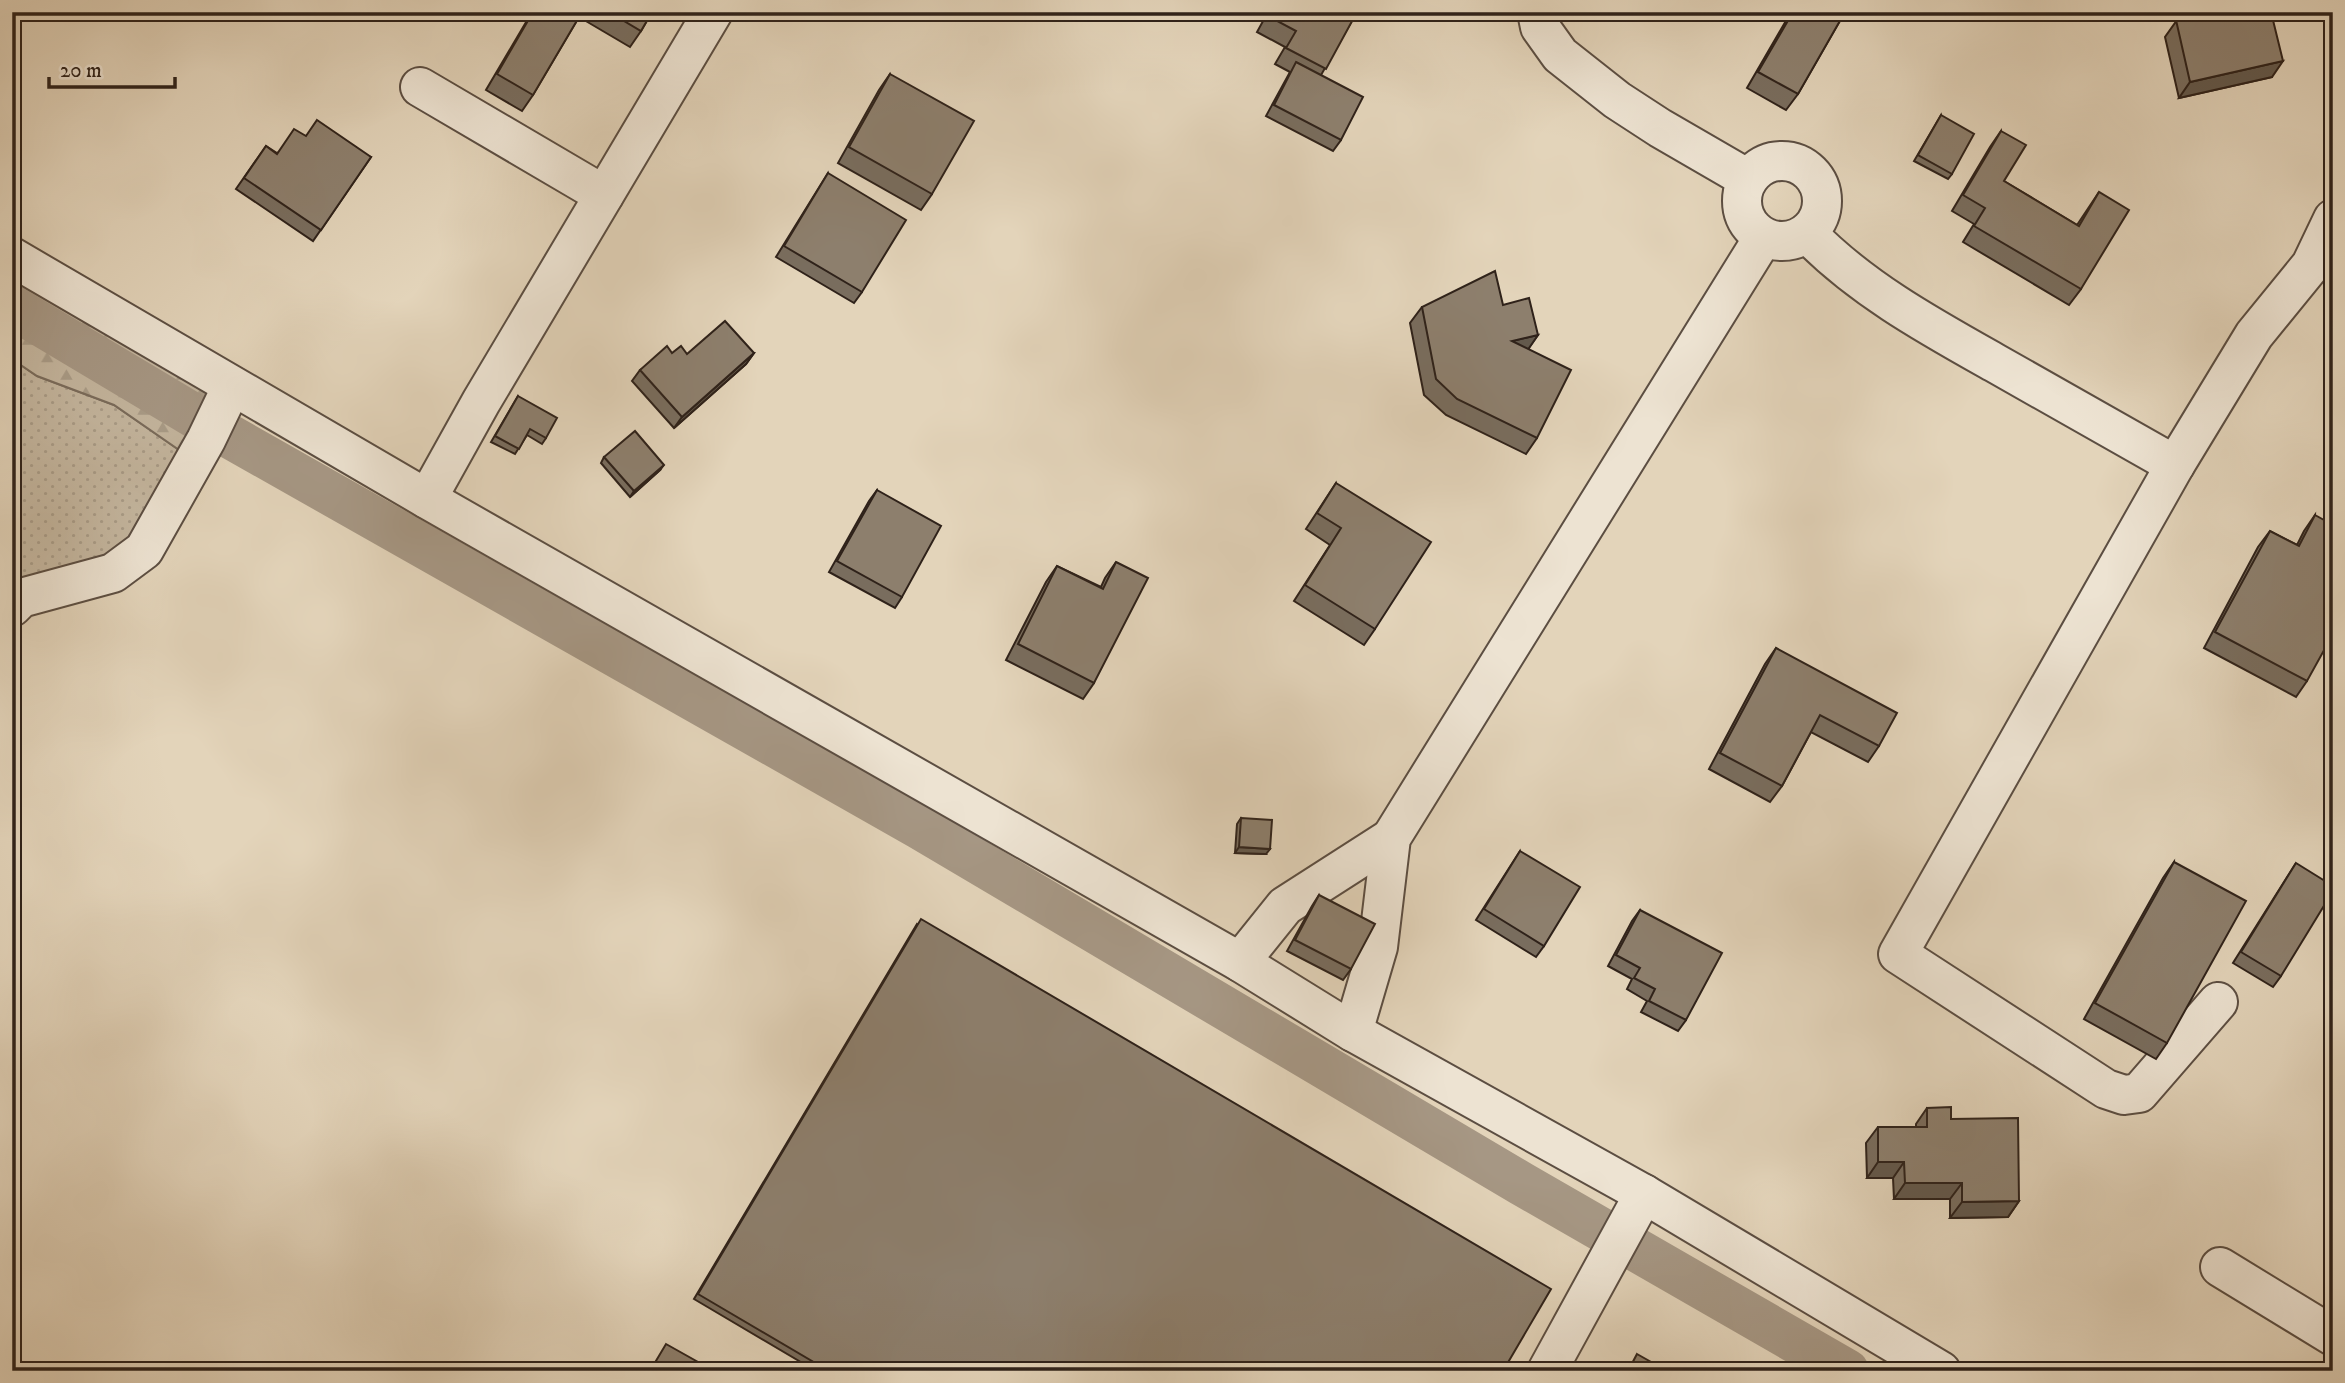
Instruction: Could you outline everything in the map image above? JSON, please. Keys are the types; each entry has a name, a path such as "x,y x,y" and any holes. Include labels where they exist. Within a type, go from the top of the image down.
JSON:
{"street":[{"path":"427,499 481,402 713,12"},
{"path":"1537,12 1540,27 1560,55 1617,100 1748,179"},
{"path":"421,87 604,195"},
{"path":"1782,161 1802,165 1821,188 1823,208 1820,217 1807,233 1786,242 1763,237 1747,222 1741,201 1748,179 1763,165 1782,161"},
{"path":"2218,1002 2139,1093 2124,1095 2106,1088 1898,954 2175,465 2254,335 2311,265 2333,219"},
{"path":"1807,233 1832,260 1876,292 1964,346 2175,465"},
{"path":"1353,1032 1378,947 1391,838 1763,237"},
{"path":"12,257 427,499 1240,962 1353,1032 1644,1194 1941,1371"},
{"path":"12,607 21,598 113,573 145,550 206,440 232,386"},
{"path":"1240,962 1284,906 1391,838"},
{"path":"1547,1371 1644,1194"},
{"path":"2220,1267 2333,1336"}],"green space":[{"path":"12,257 232,386 195,461 114,405 37,376 12,359"},
{"path":"12,359 37,376 114,405 195,461 144,550 12,607"}],"building":[{"path":"533,12 582,12 533,95 497,74"},
{"path":"609,12 652,12 641,31"},
{"path":"1270,12 1357,12 1326,69 1286,48 1296,31 1268,16"},
{"path":"1793,12 1845,12 1798,94 1758,72"},
{"path":"2190,12 2271,12 2283,61 2190,82 2176,20 2191,17"},
{"path":"1296,62 1363,97 1341,140 1274,105"},
{"path":"890,74 974,121 932,194 849,147"},
{"path":"1941,115 1974,134 1952,174 1918,155"},
{"path":"317,120 371,157 321,230 244,178 266,146 277,154 294,129 306,136"},
{"path":"2001,131 2026,145 2004,181 2079,226 2099,192 2129,210 2081,289 1974,226 1985,208 1963,195"},
{"path":"828,173 906,220 862,292 784,246"},
{"path":"1495,271 1503,305 1529,298 1538,335 1512,341 1571,370 1537,438 1457,399 1436,379 1422,307"},
{"path":"725,321 754,353 682,417 640,370 667,346 672,353 681,346 687,354"},
{"path":"518,396 557,418 546,438 530,429 519,449 495,436"},
{"path":"635,431 664,465 634,491 604,457"},
{"path":"1336,483 1431,542 1375,629 1305,585 1341,528 1317,513"},
{"path":"877,490 941,526 902,597 837,561"},
{"path":"2315,515 2333,525 2333,634 2307,681 2215,632 2270,531 2299,546"},
{"path":"1116,562 1148,578 1094,683 1018,644 1057,566 1103,589"},
{"path":"1776,648 1897,713 1879,746 1820,715 1782,786 1720,753"},
{"path":"1241,818 1272,820 1270,849 1239,847"},
{"path":"1520,851 1580,887 1544,946 1484,909"},
{"path":"2174,862 2246,901 2167,1043 2095,1003"},
{"path":"2296,863 2333,886 2333,891 2281,976 2241,952"},
{"path":"1319,895 1375,924 1351,969 1295,940"},
{"path":"1640,910 1722,953 1686,1020 1649,1001 1655,989 1634,978 1640,968 1616,955"},
{"path":"921,919 1551,1289 1503,1371 829,1371 698,1294"},
{"path":"1951,1107 1951,1119 2018,1118 2019,1201 1962,1202 1962,1183 1905,1183 1904,1162 1878,1162 1878,1127 1927,1127 1927,1108"},
{"path":"666,1344 714,1371 650,1371"},
{"path":"1637,1354 1667,1371 1628,1371"}],"waterway":[{"path":"12,307 213,427 919,827 1522,1184 1847,1371"}]}
